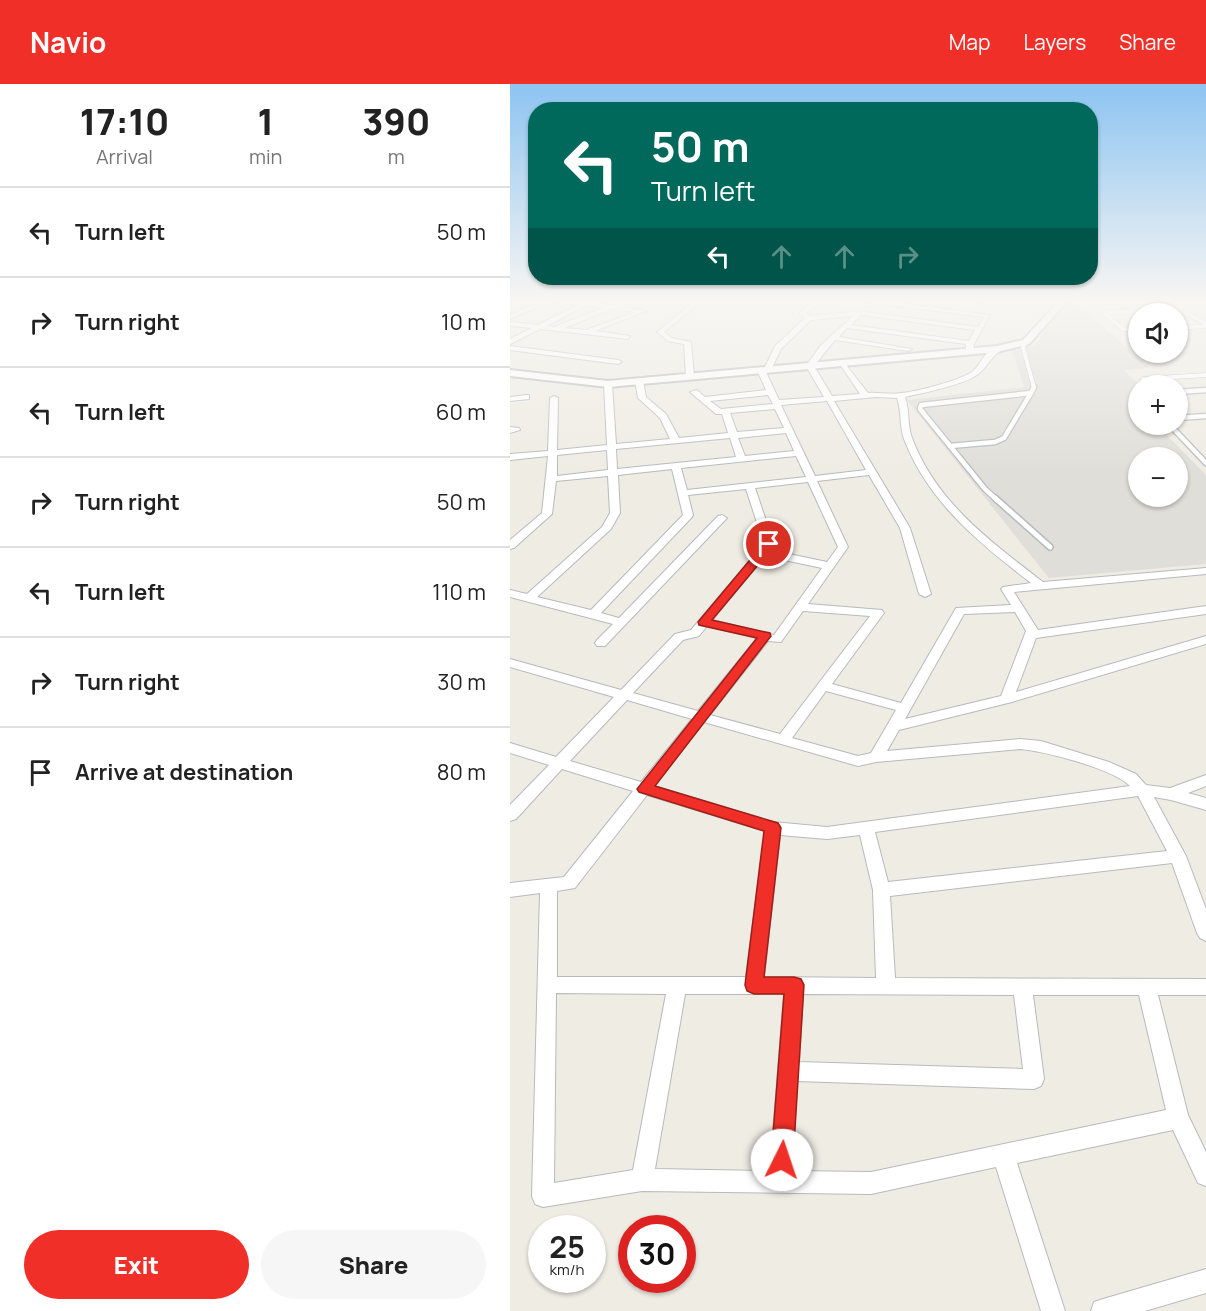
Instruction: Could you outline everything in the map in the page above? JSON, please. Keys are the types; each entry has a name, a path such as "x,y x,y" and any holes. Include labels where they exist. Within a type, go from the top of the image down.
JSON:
{"street":[{"path":"574,356 618,362"},
{"path":"688,356 690,376"},
{"path":"764,370 773,356"},
{"path":"810,366 818,356"},
{"path":"510,373 608,384 896,356"},
{"path":"694,392 719,412 829,399 900,396 963,379 975,373 988,356"},
{"path":"843,363 866,396"},
{"path":"810,366 905,528 925,594"},
{"path":"704,622 777,639 843,547 764,370"},
{"path":"639,381 642,398 661,412 670,423 675,441"},
{"path":"529,598 606,529 615,513 608,384"},
{"path":"705,399 772,392"},
{"path":"900,396 906,416 903,424 906,435 914,454 940,496 957,518 1041,586"},
{"path":"510,399 526,397"},
{"path":"510,546 547,514 552,479 554,398"},
{"path":"725,411 741,459"},
{"path":"510,457 789,430"},
{"path":"552,479 800,453"},
{"path":"593,615 687,515 676,466"},
{"path":"682,494 872,472"},
{"path":"510,815 679,637 695,633 769,544 750,486"},
{"path":"601,643 722,518"},
{"path":"763,552 829,566"},
{"path":"1007,699 1032,631 1007,589 1206,572"},
{"path":"510,593 621,622"},
{"path":"783,740 878,613 800,607"},
{"path":"876,758 960,611 1018,608"},
{"path":"1030,635 1206,610"},
{"path":"510,890 569,883 765,636"},
{"path":"894,726 1007,699 1206,640"},
{"path":"510,663 858,761 1020,744 1041,746 1104,766 1131,778 1142,790 1179,856 1206,933"},
{"path":"823,686 904,708"},
{"path":"510,748 773,828 827,833 1142,790 1170,794 1206,804"},
{"path":"1170,794 1206,780"},
{"path":"754,985 773,828"},
{"path":"866,828 881,890 886,986"},
{"path":"881,890 1179,856"},
{"path":"549,886 543,1197 642,1180 871,1183 1178,1118"},
{"path":"547,985 1206,987"},
{"path":"642,1180 677,985"},
{"path":"780,1182 794,985"},
{"path":"788,1071 1034,1079 1022,986"},
{"path":"1147,987 1178,1118 1206,1175"},
{"path":"1003,1155 1053,1311"},
{"path":"1103,1311 1206,1281"}],"lane":[{"path":"950,446 995,442 1004,438 1034,388 1025,356"},
{"path":"1188,376 1206,375"},
{"path":"1188,391 1206,390"},
{"path":"1031,393 921,405 920,409 985,489 1050,547"},
{"path":"1188,417 1206,416"},
{"path":"1179,435 1206,463"}],"shaded area":[{"path":"1014,356 1128,356 1128,363 1144,363 1150,368 1123,370 1129,375 1128,435 1167,435 1179,447 1128,447 1128,507 1188,507 1188,457 1206,475 1206,564 1049,578 907,400 1024,387"}],"route":[{"path":"769,544 704,622 765,636 644,789 773,828 754,985 794,985 782,1160"}]}
